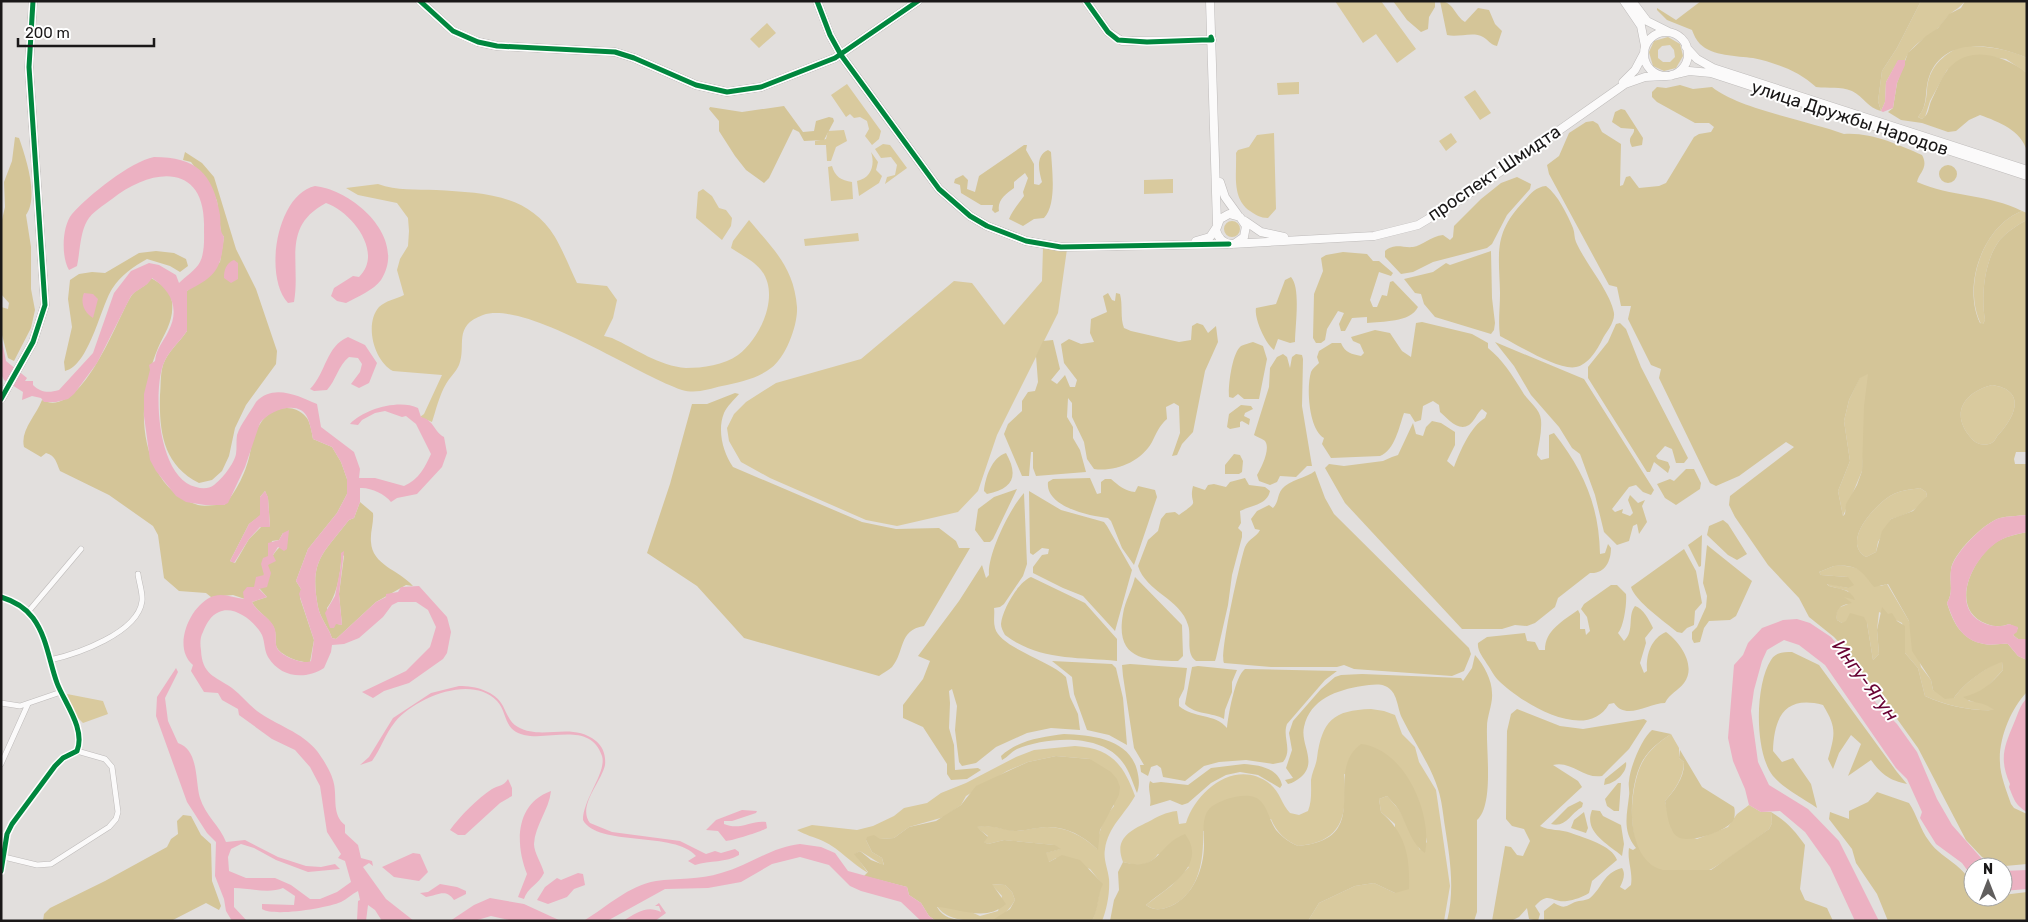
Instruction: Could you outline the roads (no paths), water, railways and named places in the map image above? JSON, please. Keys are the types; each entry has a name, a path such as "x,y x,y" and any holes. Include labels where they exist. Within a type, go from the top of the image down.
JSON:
{"street":[{"path":"2,398 39,329 46,297 30,80 33,1"},
{"path":"420,1 452,31 478,42 497,46 615,52 696,85 719,91 752,90 841,55 918,1"},
{"path":"817,1 830,35 841,55 930,180 949,200 974,219 1008,236 1044,245 1070,247 1161,244 1204,239 1212,235 1225,215 1233,214 1241,218"},
{"path":"1086,1 1108,32 1122,41 1212,40"},
{"path":"1210,1 1217,168 1217,225 1219,237 1232,244 1241,240 1246,234 1246,226 1225,197 1217,168"},
{"path":"1624,1 1641,26 1648,67 1655,73 1668,76 1680,71 1686,63 1686,47 1681,39 1647,21 1632,1"},
{"path":"1645,50 1655,36 1671,33"},
{"name":"улица Дружбы Народов","path":"1686,47 1697,59 1715,69 2027,170"},
{"name":"проспект Шмидта","path":"1161,244 1232,244 1374,236 1418,225 1460,200 1614,90 1635,70 1645,50"},
{"name":"улица Дружбы Народов","path":"1668,76 1689,71 1711,73 2027,176"},
{"name":"проспект Шмидта","path":"1614,90 1640,78 1668,76"},
{"name":"проспект Шмидта","path":"1241,218 1251,227 1267,234 1306,240"},
{"path":"28,612 81,549"},
{"path":"50,660 94,646 107,640 124,626 137,612 141,603 138,574"},
{"path":"1,597 19,605 28,612 40,630 61,692 77,729 80,741 77,751"},
{"path":"1,703 14,706 28,704 61,692"},
{"path":"1,764 28,704"},
{"path":"1,871 7,834 12,824 63,758 77,751 105,759 110,763 117,801 116,819 108,827 50,864 36,866 4,857"}],"water label":[{"name":"Ингу-Ягун","path":"1866,680"}]}
